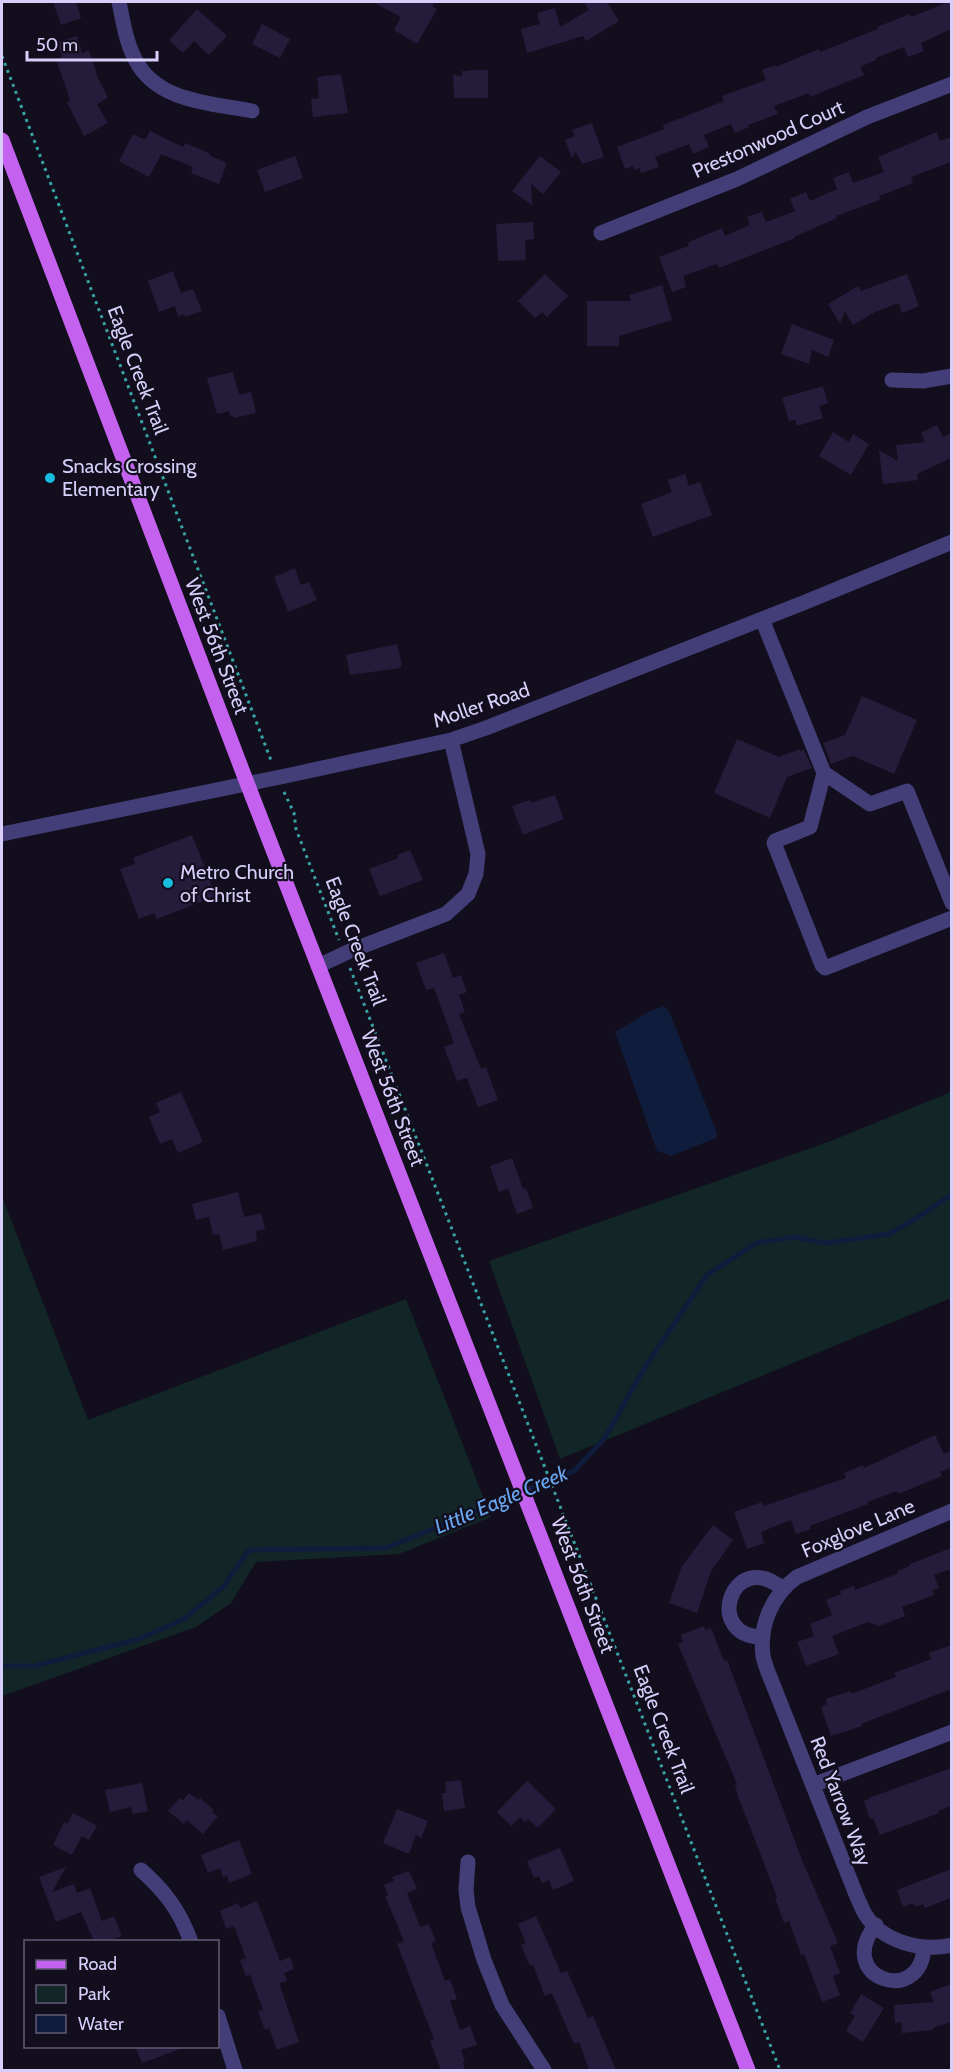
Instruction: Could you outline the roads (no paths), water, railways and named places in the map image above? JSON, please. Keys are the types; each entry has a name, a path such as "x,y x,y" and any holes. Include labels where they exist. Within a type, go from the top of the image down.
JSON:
{"main road":[{"name":"West 56th Street","path":"2,140 247,783 748,2070"}],"street":[{"path":"119,2 135,61 156,85 187,99 252,111"},
{"name":"Prestonwood Court","path":"601,233 737,179 867,117 951,84"},
{"path":"892,380 923,381 951,376"},
{"name":"Moller Road","path":"2,834 278,778 450,740 486,728 762,619 951,542"},
{"path":"762,619 824,773 870,804 907,791 951,903"},
{"path":"318,966 446,914 468,894 476,874 478,854 450,740"},
{"path":"824,773 810,827 774,843 822,965 825,968 951,918"},
{"name":"Foxglove Lane","path":"774,1687 763,1657 763,1637 767,1614 783,1589 807,1571 951,1511"},
{"path":"763,1637 744,1634 733,1623 729,1602 733,1591 748,1579 760,1577 771,1580 783,1589"},
{"name":"Red Yarrow Way","path":"774,1687 857,1897 866,1914 892,1938 906,1944 924,1947 951,1945"},
{"path":"813,1785 951,1732"},
{"path":"468,1862 465,1890 484,1960 502,2005 544,2070"},
{"path":"141,1870 173,1903 191,1940"},
{"path":"876,1925 865,1941 864,1956 866,1964 879,1977 895,1981 910,1977 921,1965 924,1958 924,1947"},
{"path":"219,2019 235,2070"}],"water":[{"path":"664,1006 669,1011 717,1133 716,1138 671,1156 657,1151 615,1032 650,1011"}],"waterway":[{"name":"Little Eagle Creek","path":"2,1666 34,1666 139,1639 184,1619 223,1587 249,1550 386,1548 574,1471 604,1439 645,1367 707,1275 756,1243 794,1237 825,1243 889,1234 952,1194"}],"place":[{"name":"Snacks Crossing Elementary","path":"50,478"},
{"name":"Metro Church of Christ","path":"168,883"}]}
